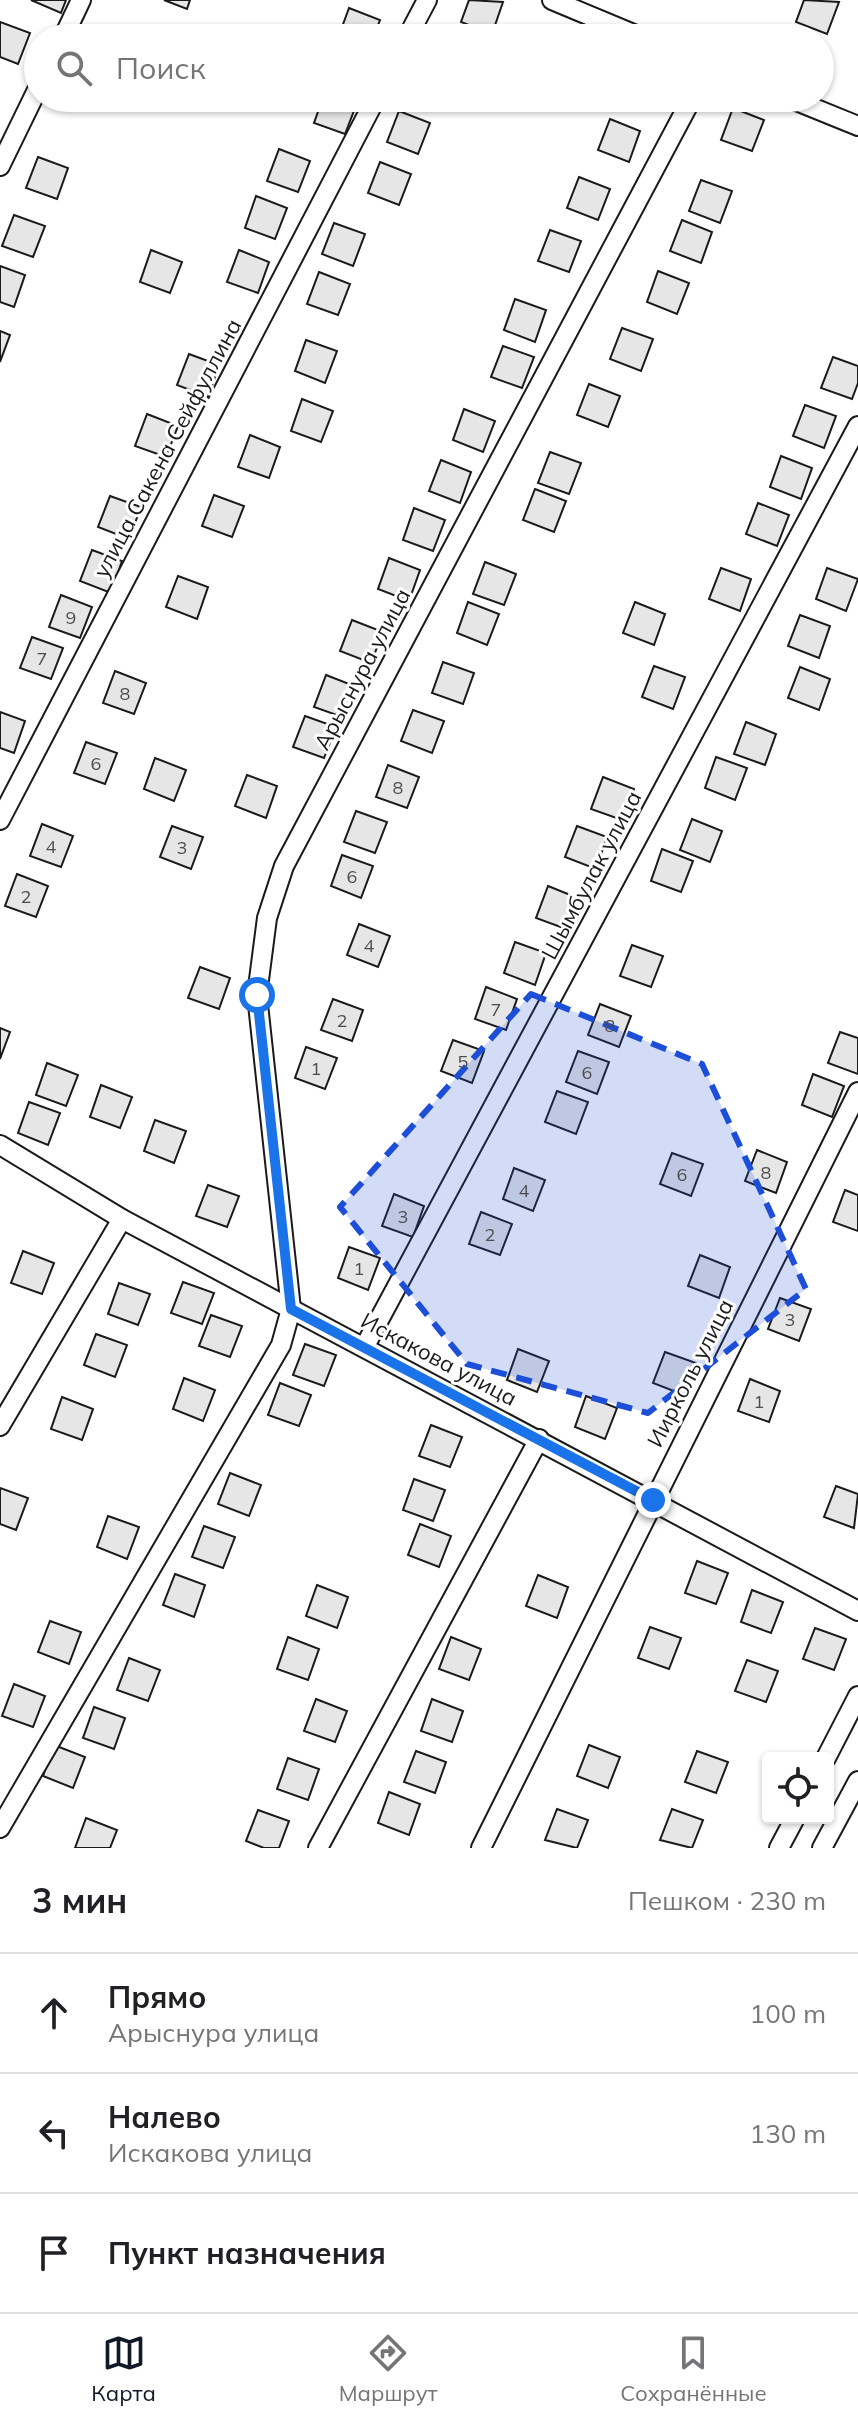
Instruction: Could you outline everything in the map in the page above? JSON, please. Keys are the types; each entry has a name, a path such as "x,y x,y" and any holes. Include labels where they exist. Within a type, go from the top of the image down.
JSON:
{"street":[{"path":"70,24 81,0"},
{"path":"414,24 427,0"},
{"path":"552,0 609,24"},
{"path":"0,166 26,112"},
{"name":"улица Сакена Сейфуллина","path":"0,820 369,112"},
{"name":"Арыснура улица","path":"291,1309 257,995 267,918 284,866 685,112"},
{"path":"824,112 858,126"},
{"name":"Шымбулак улица","path":"365,1346 858,426"},
{"name":"Иирколь улица","path":"481,1848 858,1092"},
{"name":"Искакова улица","path":"0,1145 122,1219 858,1611"},
{"path":"0,1426 122,1219"},
{"path":"0,1828 281,1345 291,1309"},
{"path":"318,1848 539,1439"},
{"path":"829,1752 858,1696"},
{"path":"828,1846 856,1791"},
{"path":"779,1848 792,1824"}],"highlighted area":[{"path":"531,994 702,1064 806,1289 648,1413 467,1364 340,1207"}],"building":[{"path":"31,0 66,0 61,13"},
{"path":"164,0 190,0 187,9"},
{"path":"469,0 503,2 495,24 461,22"},
{"path":"804,0 839,2 831,24 796,22"},
{"path":"349,8 380,20 378,24 343,24"},
{"path":"0,22 24,31 24,48 18,64 0,57"},
{"path":"318,112 354,112 345,134 314,123"},
{"path":"399,112 430,123 418,154 387,142"},
{"path":"732,112 743,112 764,120 752,151 721,140"},
{"path":"610,119 640,131 629,162 598,150"},
{"path":"279,149 310,161 298,192 267,181"},
{"path":"38,157 68,168 57,199 26,188"},
{"path":"380,162 411,174 399,205 368,193"},
{"path":"579,177 610,189 598,220 567,208"},
{"path":"701,180 732,191 720,223 689,211"},
{"path":"256,196 287,208 275,239 245,228"},
{"path":"14,215 45,226 33,257 2,246"},
{"path":"682,220 712,232 701,263 670,251"},
{"path":"334,223 365,234 353,266 322,254"},
{"path":"550,230 581,241 569,272 538,261"},
{"path":"151,250 182,262 170,293 140,282"},
{"path":"239,250 269,262 258,293 227,282"},
{"path":"0,266 25,275 14,307 0,302"},
{"path":"658,271 689,283 677,314 647,302"},
{"path":"319,272 350,284 338,315 307,304"},
{"path":"515,299 546,310 535,342 504,330"},
{"path":"622,328 653,339 641,371 610,359"},
{"path":"0,331 10,335 0,362"},
{"path":"306,340 337,351 325,383 295,371"},
{"path":"503,346 534,357 522,388 491,377"},
{"path":"189,354 219,365 208,397 177,385"},
{"path":"833,357 858,366 858,383 852,399 821,388"},
{"path":"589,384 620,396 608,427 577,415"},
{"path":"302,399 333,411 321,442 291,431"},
{"path":"805,405 836,416 824,448 793,436"},
{"path":"464,409 495,421 483,452 453,440"},
{"path":"147,414 178,426 166,457 135,446"},
{"path":"250,435 280,447 269,478 238,467"},
{"path":"550,452 581,463 569,494 538,483"},
{"path":"781,456 812,468 801,499 770,487"},
{"path":"441,460 471,472 460,503 429,491"},
{"path":"535,489 566,501 554,532 523,520"},
{"path":"214,495 244,506 232,537 202,526"},
{"path":"110,496 141,507 129,539 98,527"},
{"path":"758,503 789,515 777,546 746,534"},
{"path":"414,508 445,520 433,551 403,540"},
{"path":"92,550 122,561 111,593 80,581"},
{"path":"389,558 420,570 409,601 378,589"},
{"path":"485,562 516,574 504,605 473,594"},
{"path":"721,568 751,579 740,611 709,599"},
{"path":"827,568 858,579 846,611 816,599"},
{"path":"178,576 208,587 197,619 166,607"},
{"path":"61,595 92,607 80,638 49,627"},
{"path":"468,602 499,614 487,645 457,633"},
{"path":"635,602 665,614 654,645 623,633"},
{"path":"800,615 830,626 819,658 788,646"},
{"path":"352,620 383,632 371,663 340,651"},
{"path":"32,637 63,648 51,679 20,668"},
{"path":"443,662 474,673 463,704 432,693"},
{"path":"654,666 685,677 673,709 642,697"},
{"path":"800,667 830,679 819,710 788,698"},
{"path":"115,671 146,683 134,714 103,703"},
{"path":"326,675 357,687 345,718 314,707"},
{"path":"413,710 444,721 432,753 401,741"},
{"path":"0,712 25,721 14,753 0,748"},
{"path":"305,716 336,727 324,758 293,747"},
{"path":"746,722 776,734 765,765 734,754"},
{"path":"86,742 117,753 105,784 74,773"},
{"path":"716,757 747,768 735,800 705,788"},
{"path":"155,758 186,770 174,801 144,789"},
{"path":"388,765 419,777 407,808 376,797"},
{"path":"247,775 277,786 266,818 235,806"},
{"path":"603,777 634,789 622,820 591,809"},
{"path":"356,811 387,822 375,853 344,842"},
{"path":"692,819 722,831 710,862 680,850"},
{"path":"42,824 73,836 61,867 30,856"},
{"path":"172,826 203,837 191,869 160,857"},
{"path":"577,826 607,837 596,869 565,857"},
{"path":"662,849 693,861 681,892 651,881"},
{"path":"342,855 373,866 361,898 331,886"},
{"path":"17,874 48,886 36,917 5,906"},
{"path":"548,886 578,898 566,929 536,918"},
{"path":"359,924 390,936 378,967 347,955"},
{"path":"515,942 546,953 535,985 504,973"},
{"path":"632,945 663,956 651,987 620,976"},
{"path":"200,967 230,978 219,1009 188,998"},
{"path":"486,987 517,999 506,1030 475,1019"},
{"path":"333,999 363,1010 352,1041 321,1030"},
{"path":"600,1004 631,1016 619,1047 588,1035"},
{"path":"0,1028 10,1032 0,1059"},
{"path":"840,1032 858,1038 858,1074 828,1063"},
{"path":"453,1040 484,1051 472,1083 441,1071"},
{"path":"306,1047 337,1058 325,1089 295,1078"},
{"path":"578,1051 609,1062 597,1094 566,1082"},
{"path":"47,1063 78,1075 66,1106 36,1095"},
{"path":"813,1074 844,1086 832,1117 802,1105"},
{"path":"101,1085 132,1097 120,1128 90,1117"},
{"path":"557,1091 588,1102 576,1134 545,1122"},
{"path":"29,1102 60,1113 48,1145 18,1133"},
{"path":"155,1120 186,1131 174,1163 144,1151"},
{"path":"757,1150 787,1162 776,1193 745,1181"},
{"path":"672,1153 703,1164 691,1196 660,1184"},
{"path":"514,1168 545,1180 533,1211 503,1199"},
{"path":"208,1185 239,1196 227,1227 196,1216"},
{"path":"845,1190 858,1195 858,1231 833,1222"},
{"path":"394,1194 424,1206 413,1237 382,1226"},
{"path":"481,1212 512,1224 500,1255 469,1244"},
{"path":"349,1247 380,1258 368,1290 338,1278"},
{"path":"23,1251 54,1263 42,1294 11,1283"},
{"path":"700,1255 730,1267 719,1298 688,1286"},
{"path":"183,1282 214,1293 202,1324 171,1313"},
{"path":"119,1283 150,1294 138,1325 108,1314"},
{"path":"780,1298 811,1309 799,1341 768,1329"},
{"path":"211,1315 242,1326 230,1357 199,1346"},
{"path":"96,1334 127,1345 115,1377 84,1365"},
{"path":"305,1344 336,1355 324,1386 293,1375"},
{"path":"518,1349 549,1361 537,1392 507,1380"},
{"path":"665,1352 696,1363 684,1395 653,1383"},
{"path":"184,1378 215,1390 203,1421 173,1409"},
{"path":"750,1379 780,1391 769,1422 738,1411"},
{"path":"280,1383 311,1395 299,1426 268,1415"},
{"path":"586,1396 617,1408 605,1439 575,1427"},
{"path":"62,1397 93,1409 82,1440 51,1429"},
{"path":"431,1425 462,1437 450,1467 419,1456"},
{"path":"230,1473 261,1485 249,1516 218,1504"},
{"path":"414,1479 445,1490 433,1521 403,1510"},
{"path":"836,1486 858,1494 854,1528 824,1517"},
{"path":"0,1488 28,1498 16,1530 0,1524"},
{"path":"108,1516 139,1527 127,1559 97,1547"},
{"path":"420,1524 451,1536 439,1567 408,1555"},
{"path":"204,1526 235,1537 223,1568 192,1557"},
{"path":"697,1561 728,1573 716,1604 685,1593"},
{"path":"175,1574 205,1585 194,1617 163,1605"},
{"path":"538,1575 568,1587 557,1618 526,1606"},
{"path":"317,1585 348,1597 337,1628 306,1616"},
{"path":"752,1590 783,1602 771,1633 741,1622"},
{"path":"50,1621 81,1632 69,1664 38,1652"},
{"path":"650,1627 681,1638 669,1669 638,1658"},
{"path":"815,1628 846,1639 834,1670 803,1659"},
{"path":"288,1637 319,1649 308,1680 277,1669"},
{"path":"451,1637 481,1649 469,1680 439,1669"},
{"path":"129,1658 160,1670 148,1701 117,1690"},
{"path":"747,1660 778,1671 766,1702 735,1691"},
{"path":"14,1684 45,1696 33,1727 2,1716"},
{"path":"316,1699 347,1711 335,1742 304,1731"},
{"path":"432,1699 463,1711 452,1742 421,1731"},
{"path":"94,1707 125,1718 114,1749 83,1738"},
{"path":"54,1745 85,1757 73,1788 43,1776"},
{"path":"589,1745 620,1757 608,1788 577,1776"},
{"path":"416,1751 446,1762 435,1793 404,1782"},
{"path":"697,1751 728,1762 716,1793 685,1782"},
{"path":"288,1758 319,1769 308,1800 277,1789"},
{"path":"389,1792 420,1804 409,1835 378,1823"},
{"path":"557,1809 588,1820 577,1848 545,1840"},
{"path":"672,1809 703,1820 692,1848 660,1840"},
{"path":"258,1810 289,1821 279,1848 264,1848 246,1841"},
{"path":"86,1818 117,1830 110,1848 75,1848"}],"route":[{"path":"257,995 291,1309 653,1500"}]}
